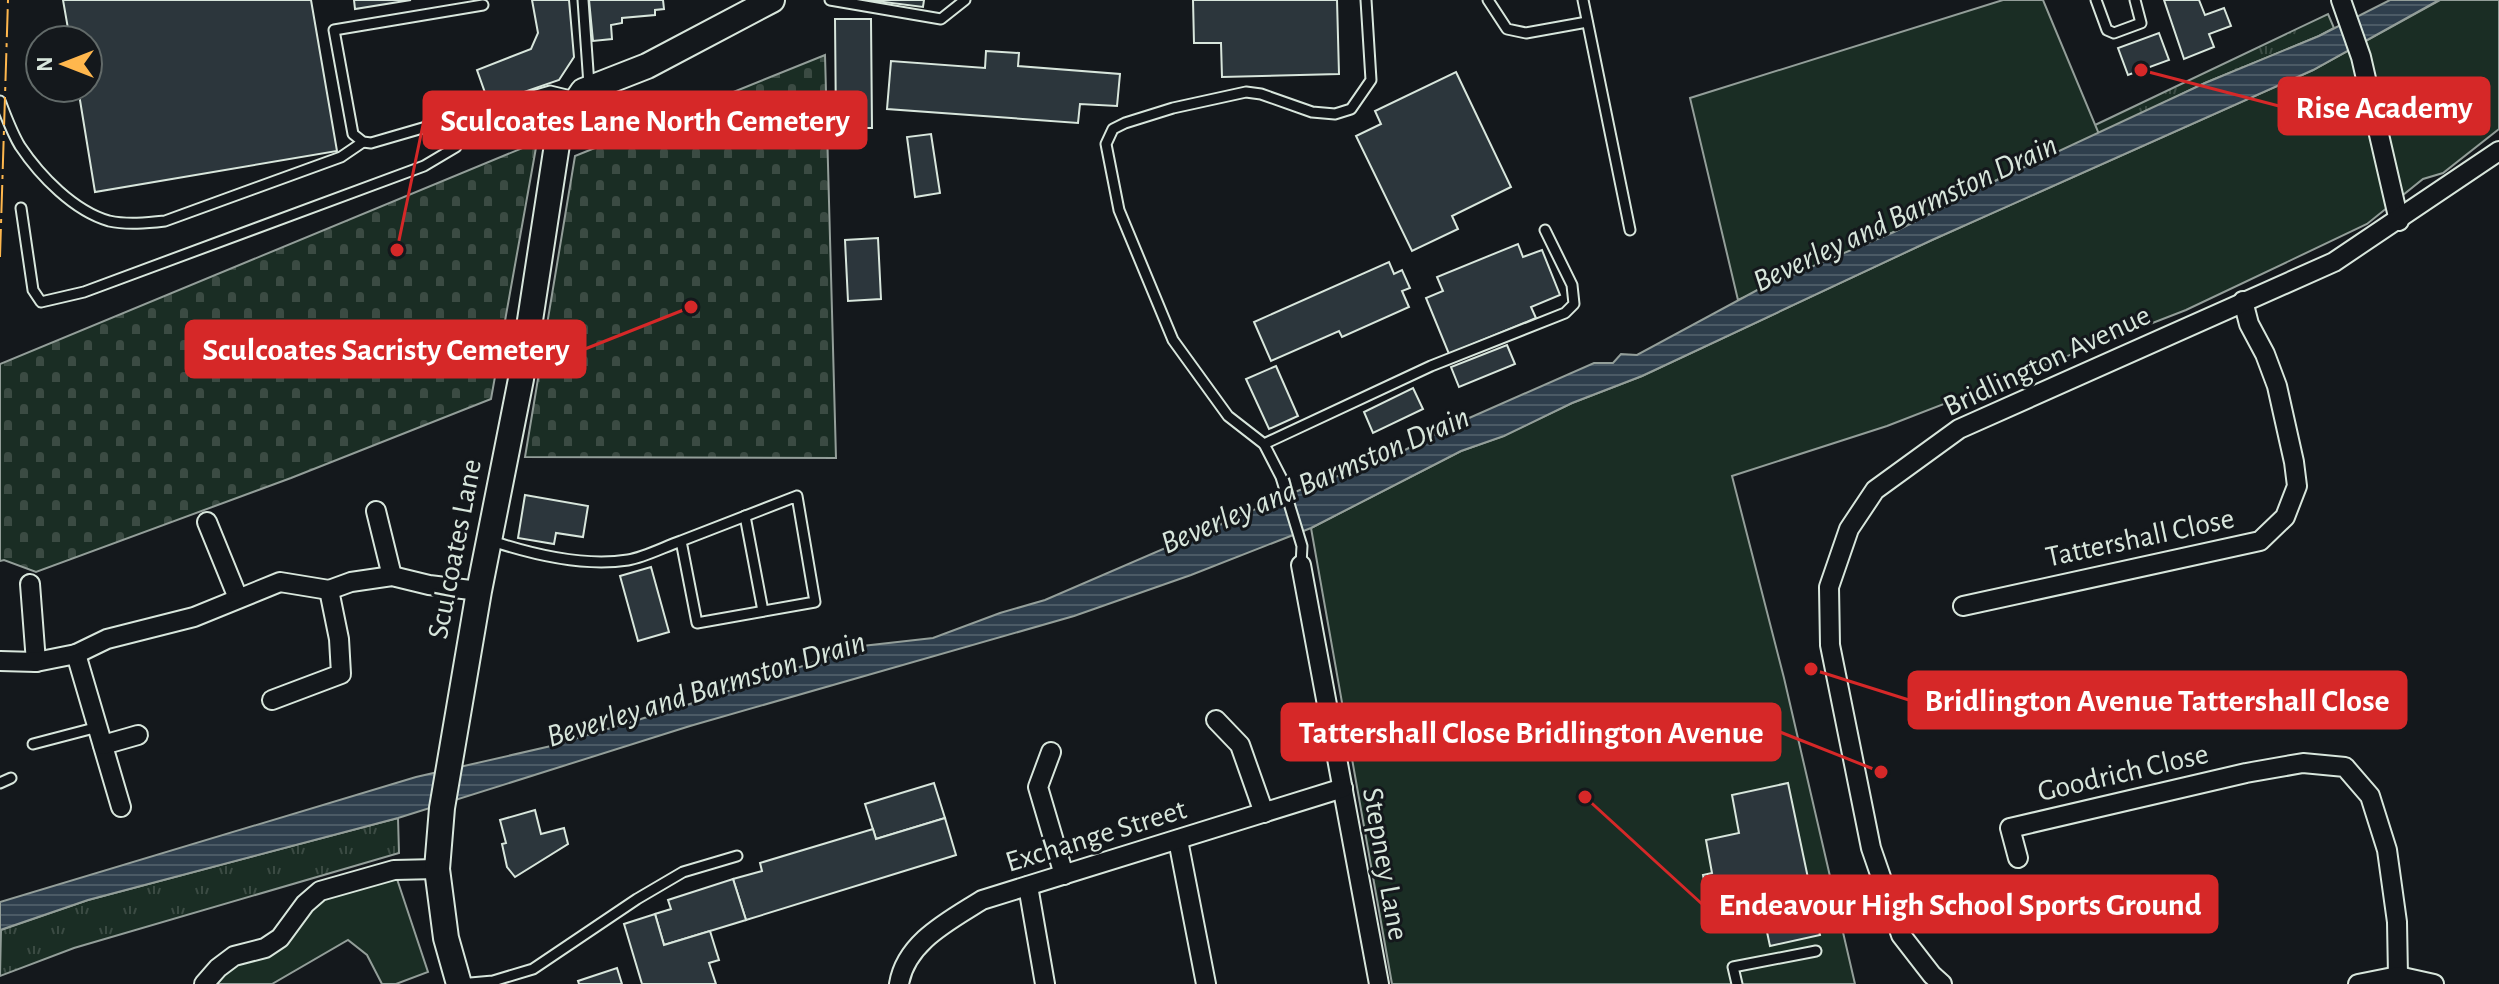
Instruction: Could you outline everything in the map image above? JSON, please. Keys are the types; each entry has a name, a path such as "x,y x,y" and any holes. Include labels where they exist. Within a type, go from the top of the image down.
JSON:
{"street":[{"path":"584,93 647,66 772,0"},
{"path":"2341,0 2361,57 2399,221"},
{"name":"Sculcoates Lane","path":"459,984 446,938 437,869 442,808 479,591 521,379 560,125 584,93"},
{"name":"Bridlington Avenue","path":"1942,984 1901,935 1871,848 1830,645 1829,587 1849,529 1875,490 1959,429 2334,262 2499,151"},
{"name":"Tattershall Close","path":"1963,606 2260,541 2285,517 2297,486 2294,462 2277,386 2249,324 2243,301"},
{"path":"376,511 392,576"},
{"path":"207,522 238,598"},
{"name":"Stepney Lane","path":"1301,565 1379,984"},
{"path":"0,661 36,662 76,654 107,639 194,617 280,582 329,590 351,582 392,576 429,585 479,591"},
{"path":"30,584 36,662"},
{"path":"272,700 341,674 339,639 329,590"},
{"path":"76,654 121,807"},
{"path":"1216,720 1240,745 1264,813"},
{"path":"103,745 138,735"},
{"path":"1051,752 1038,787 1064,875"},
{"name":"Goodrich Close","path":"2018,858 2010,828 2246,773 2303,763 2345,767 2370,796 2387,850 2397,922 2398,976"},
{"name":"Exchange Street","path":"899,984 902,968 931,932 982,900 1343,788"},
{"path":"1178,840 1206,984"},
{"path":"204,984 234,956 265,948 280,938 305,904 320,891 394,870 437,869"},
{"path":"1028,886 1045,984"},
{"path":"2358,984 2398,976 2434,984"}],"lane":[{"path":"483,5 334,30 353,134 363,142 371,143 550,91 584,93 583,0"},
{"path":"830,0 941,19 965,0"},
{"path":"1301,565 1302,546 1281,477 1264,444 1228,416 1173,340 1119,210 1106,144 1113,129 1125,123 1233,93 1261,94 1312,112 1335,114 1351,109 1371,80 1366,0"},
{"path":"1488,0 1507,29 1526,33 1587,22"},
{"path":"1583,0 1630,230"},
{"path":"2096,0 2107,30 2114,33 2141,23 2135,0"},
{"path":"0,101 20,145 56,188 88,212 110,221 141,224 165,221 341,157 363,142"},
{"path":"21,208 33,290 41,302 84,292 424,166 456,147 472,114"},
{"path":"1264,444 1431,366 1565,313 1574,304 1572,285 1545,230"},
{"path":"489,540 528,553 574,560 628,560 797,496 815,602 697,623 681,541"},
{"path":"745,516 763,611"},
{"path":"33,744 98,727"},
{"path":"0,783 11,778"},
{"path":"459,984 493,981 533,969 683,872 737,856"},
{"path":"1737,984 1733,967 1816,951"}],"green space":[{"path":"2003,0 2043,0 2099,134 2001,178 1894,232 1738,300 1690,98"},
{"path":"2440,0 2499,0 2499,129 2443,173 2423,179 2367,224 2186,310 1887,426 1732,476 1784,678 1855,984 1392,984 1311,528 1461,451 1642,376 1932,240 2313,70"},
{"path":"2328,14 2334,28 2319,36 2205,83 2099,134 2093,126"},
{"path":"825,55 836,458 525,457 575,156"},
{"path":"537,142 491,399 291,478 36,572 0,561 0,364"},
{"path":"398,818 399,853 74,948 0,976 1,930 88,900"},
{"path":"394,870 428,972 396,984 382,984 367,955 348,940 272,984 204,984 251,952 301,910 362,879"}],"water":[{"path":"2390,0 2439,0 2313,70 1932,240 1642,376 1572,403 1504,436 1461,451 1311,528 1191,575 1074,616 690,726 398,818 88,900 0,930 0,902 416,777 551,746 684,706 862,646 933,638 1045,600 1316,483 1382,462 1451,426 1594,363 1613,363 1621,354 1637,355 1761,288 1894,232 2001,178 2205,83 2319,36"}],"building":[{"path":"63,0 311,0 337,151 95,192 81,104 104,104 104,24 67,24"},
{"path":"354,0 411,0 355,9"},
{"path":"532,0 569,0 574,57 559,80 489,104 477,70 531,49 538,33"},
{"path":"589,0 663,0 664,9 655,10 655,15 622,18 622,23 611,25 612,39 593,41"},
{"path":"868,0 924,0 923,7"},
{"path":"1193,0 1337,0 1339,74 1222,77 1221,43 1194,43"},
{"path":"2164,0 2199,0 2205,15 2224,8 2231,26 2209,34 2214,47 2184,59"},
{"path":"835,19 871,19 872,128 836,128"},
{"path":"2159,33 2169,60 2128,75 2118,48"},
{"path":"986,51 1019,53 1018,66 1120,74 1117,106 1080,104 1078,123 887,109 891,61 985,68"},
{"path":"1456,72 1511,187 1452,216 1458,229 1412,251 1356,136 1381,124 1375,111"},
{"path":"931,134 940,193 915,197 907,137"},
{"path":"878,238 881,299 848,301 845,240"},
{"path":"1518,244 1523,257 1542,250 1560,295 1531,307 1536,318 1449,354 1426,298 1443,291 1437,277"},
{"path":"1389,262 1394,274 1402,270 1410,288 1402,291 1409,307 1342,337 1339,331 1271,361 1254,322"},
{"path":"1507,345 1515,364 1459,387 1451,367"},
{"path":"1276,366 1298,416 1269,429 1246,379"},
{"path":"1413,388 1423,409 1373,433 1364,412"},
{"path":"525,495 588,506 583,537 556,533 554,544 518,538"},
{"path":"651,567 669,632 638,641 620,576"},
{"path":"934,783 945,818 876,839 865,804"},
{"path":"1788,783 1820,935 1770,946 1764,918 1722,928 1708,900 1703,875 1712,873 1706,840 1739,833 1732,795"},
{"path":"535,810 541,834 564,828 568,844 515,877 507,867 502,844 506,843 500,820"},
{"path":"945,818 956,855 746,920 733,879 762,871 760,863 873,829 876,839"},
{"path":"733,879 746,920 664,945 655,914 671,909 668,900"},
{"path":"655,914 664,945 710,931 719,960 709,963 716,984 642,984 624,924"},
{"path":"617,968 622,984 579,984 578,981"}],"power":[{"path":"0,257 8,0"}],"place":[{"name":"Rise Academy","path":"2141,70"},
{"name":"Sculcoates Lane North Cemetery","path":"397,250"},
{"name":"Sculcoates Sacristy Cemetery","path":"691,307"},
{"name":"Bridlington Avenue Tattershall Close","path":"1811,669"},
{"name":"Tattershall Close Bridlington Avenue","path":"1881,772"},
{"name":"Endeavour High School Sports Ground","path":"1585,797"}],"water label":[{"name":"Beverley and Barmston Drain","path":"1905,213"},
{"name":"Beverley and Barmston Drain","path":"1315,480"},
{"name":"Beverley and Barmston Drain","path":"706,689"}]}
